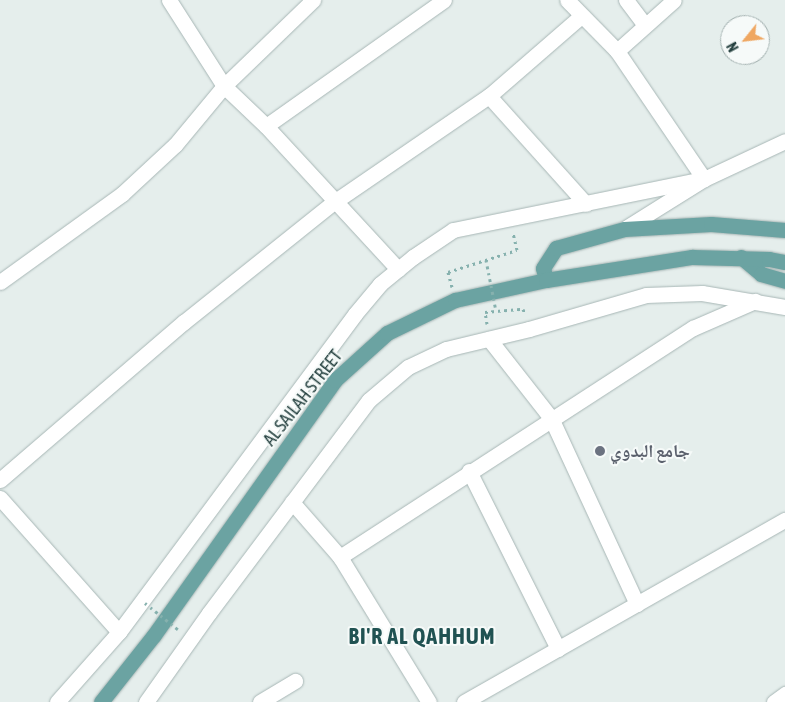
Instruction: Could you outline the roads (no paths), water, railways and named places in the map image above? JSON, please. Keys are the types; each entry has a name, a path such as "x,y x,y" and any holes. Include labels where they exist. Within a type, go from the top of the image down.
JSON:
{"main road":[{"path":"546,280 543,268 556,248 624,229 712,224 785,230"},
{"name":"AL SAILAH STREET","path":"102,702 154,635 322,399 351,363 387,333 446,303 546,280 692,257 741,258 785,262"},
{"path":"741,258 761,274 785,281"}],"street":[{"path":"169,0 224,86 266,126 334,202 398,269"},
{"path":"0,282 122,194 175,145 224,86 313,0"},
{"path":"266,126 444,0"},
{"path":"567,0 617,51 704,179"},
{"path":"626,0 645,25"},
{"path":"617,51 674,0"},
{"path":"0,480 184,322 334,202 489,96 581,16"},
{"path":"489,96 586,204"},
{"path":"624,229 704,179 785,141"},
{"path":"57,702 119,632 354,314 380,284 398,269 453,230 704,179"},
{"path":"152,700 292,502 369,400 394,377 446,349 489,339 646,294 702,293 785,307"},
{"path":"340,557 469,471 693,328 755,301"},
{"path":"489,339 551,418 637,604"},
{"path":"469,471 558,649"},
{"path":"0,498 119,632"},
{"path":"292,502 340,557 429,702"},
{"path":"464,702 785,520"},
{"path":"260,702 295,681"},
{"path":"774,702 785,694"}],"place":[{"name":"جامع البدوي","path":"600,451"}],"district":[{"name":"BI'R AL QAHHUM","path":"422,637"}]}
